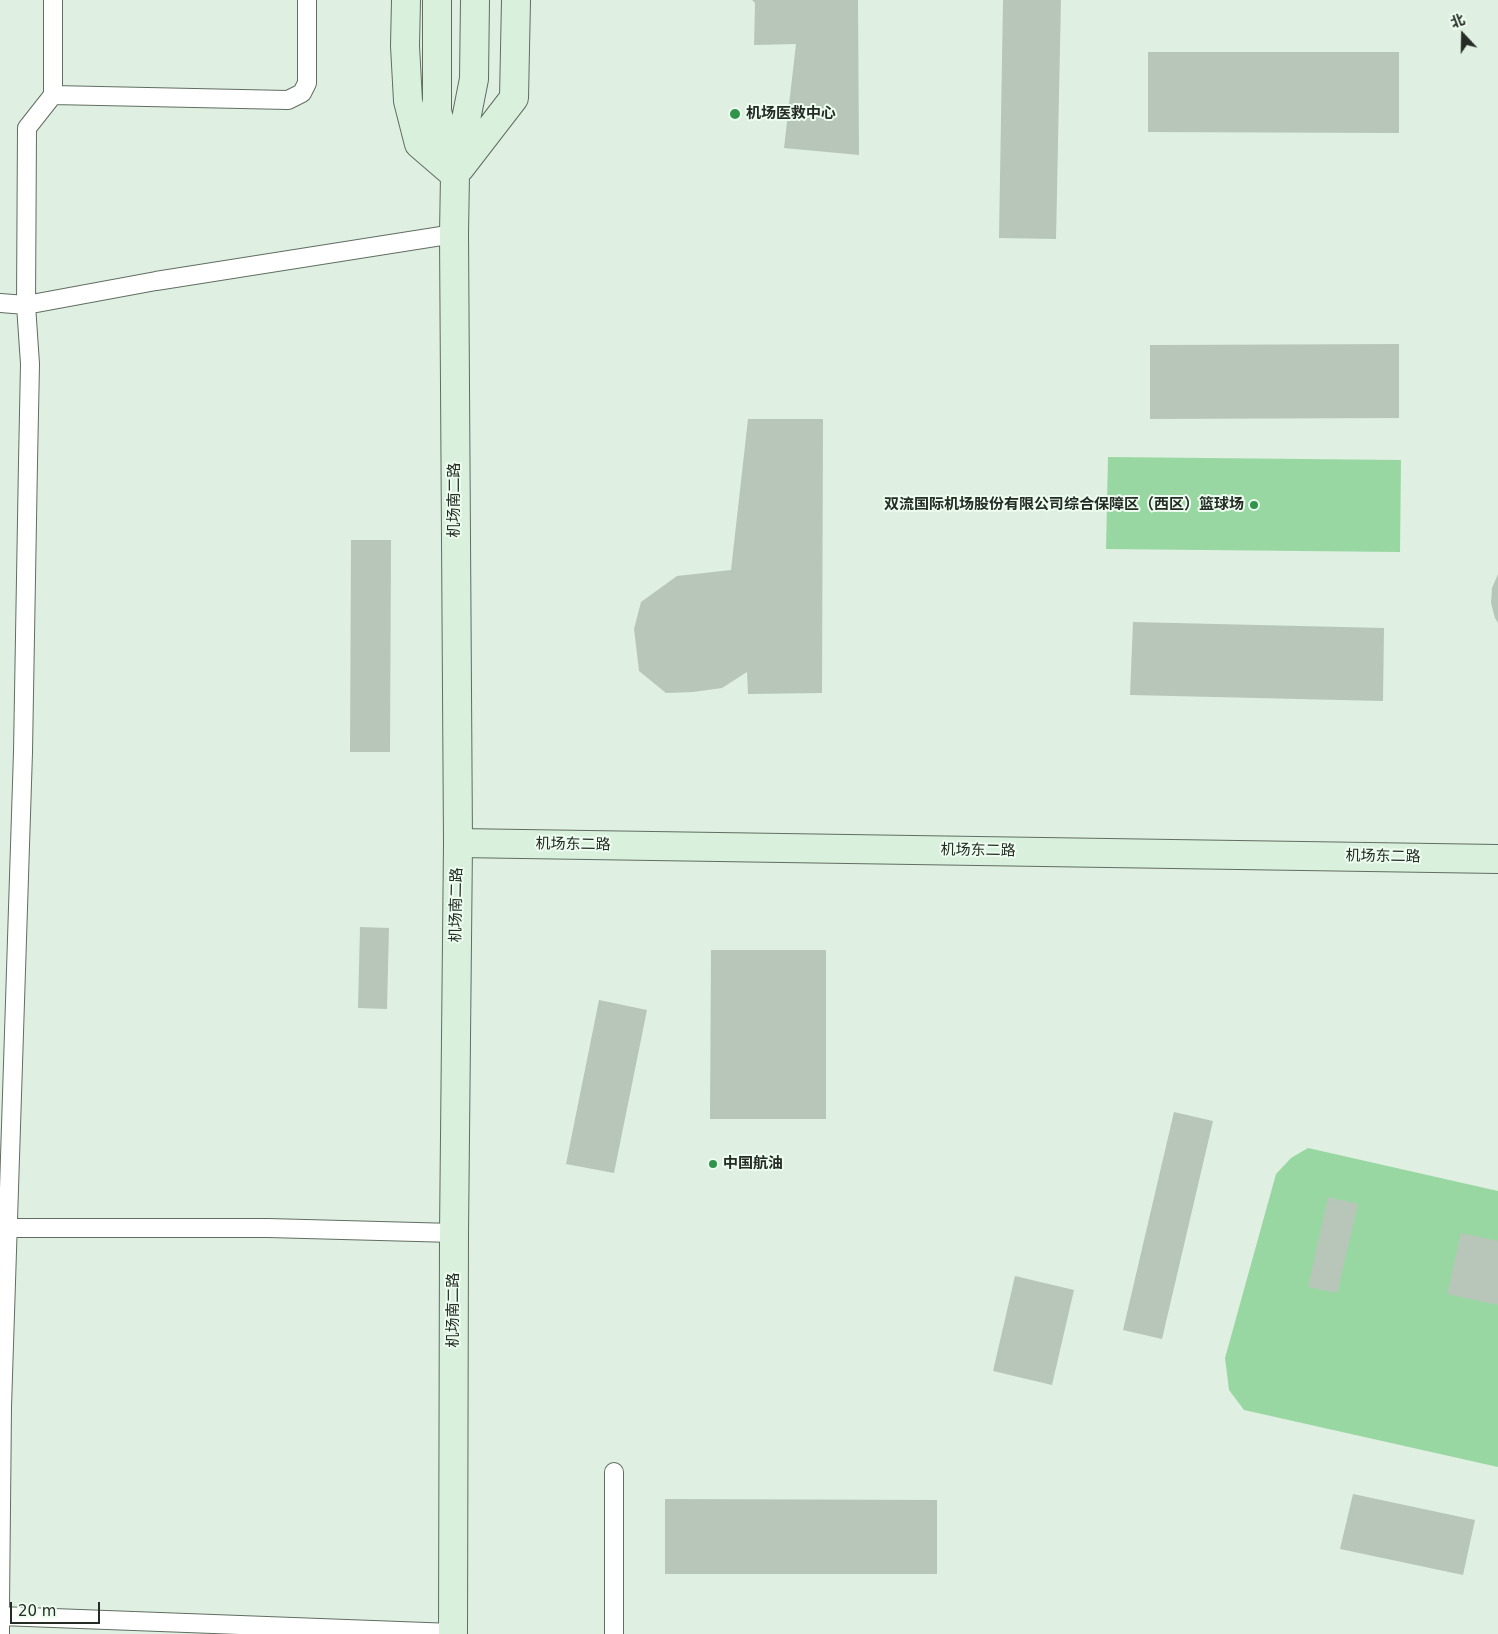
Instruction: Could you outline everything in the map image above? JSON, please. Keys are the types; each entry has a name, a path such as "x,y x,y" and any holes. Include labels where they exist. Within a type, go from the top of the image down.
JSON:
{"main road":[{"path":"406,0 405,46 408,101 419,144 455,175"},
{"path":"437,0 436,111 455,175"},
{"path":"455,175 474,79 476,0"},
{"path":"455,175 514,98 516,0"},
{"name":"机场南二路","path":"453,1634 454,1233 458,843 455,175"},
{"name":"机场东二路","path":"458,843 1498,859"}],"lane":[{"path":"0,1606 2,1407 23,752 30,364 26,305 27,128 53,95 53,0"},
{"path":"53,95 288,100 302,93 307,83 307,0"},
{"path":"0,303 26,305 165,279 454,234"},
{"path":"8,1228 268,1228 454,1233"},
{"path":"614,1472 614,1634"},
{"path":"0,1616 453,1634"},
{"path":"0,1623 0,1634"}],"green space":[{"name":"双流国际机场股份有限公司综合保障区（西区）篮球场","path":"1108,457 1401,460 1400,552 1106,549"},
{"path":"1308,1148 1498,1191 1498,1467 1244,1410 1229,1390 1225,1358 1276,1174 1291,1158"}],"building":[{"path":"752,0 858,0 859,155 784,148 796,44 754,45 755,3"},
{"path":"1003,0 1061,0 1056,239 999,238"},
{"path":"1148,52 1399,52 1399,133 1148,132"},
{"path":"1399,344 1399,418 1150,419 1150,345"},
{"path":"748,419 823,419 822,693 748,694 747,672 722,688 666,693 639,671 634,629 641,602 677,576 731,570"},
{"path":"351,540 391,540 390,752 350,752"},
{"path":"1498,574 1498,623 1491,603 1492,588"},
{"path":"1133,622 1384,628 1383,701 1130,695"},
{"path":"360,927 389,928 387,1009 358,1008"},
{"path":"711,950 826,950 826,1119 710,1119"},
{"path":"599,1000 647,1010 614,1173 566,1164"},
{"path":"1174,1112 1213,1121 1162,1339 1123,1330"},
{"path":"1328,1197 1358,1204 1337,1293 1308,1287"},
{"path":"1461,1233 1498,1241 1498,1305 1447,1294"},
{"path":"1015,1276 1074,1290 1052,1385 993,1371"},
{"path":"1353,1494 1475,1520 1463,1575 1340,1549"},
{"path":"665,1499 937,1500 937,1574 665,1574"}],"place":[{"name":"机场医救中心","path":"735,114"},
{"name":"双流国际机场股份有限公司综合保障区（西区）篮球场","path":"1254,505"},
{"name":"中国航油","path":"713,1164"}]}
